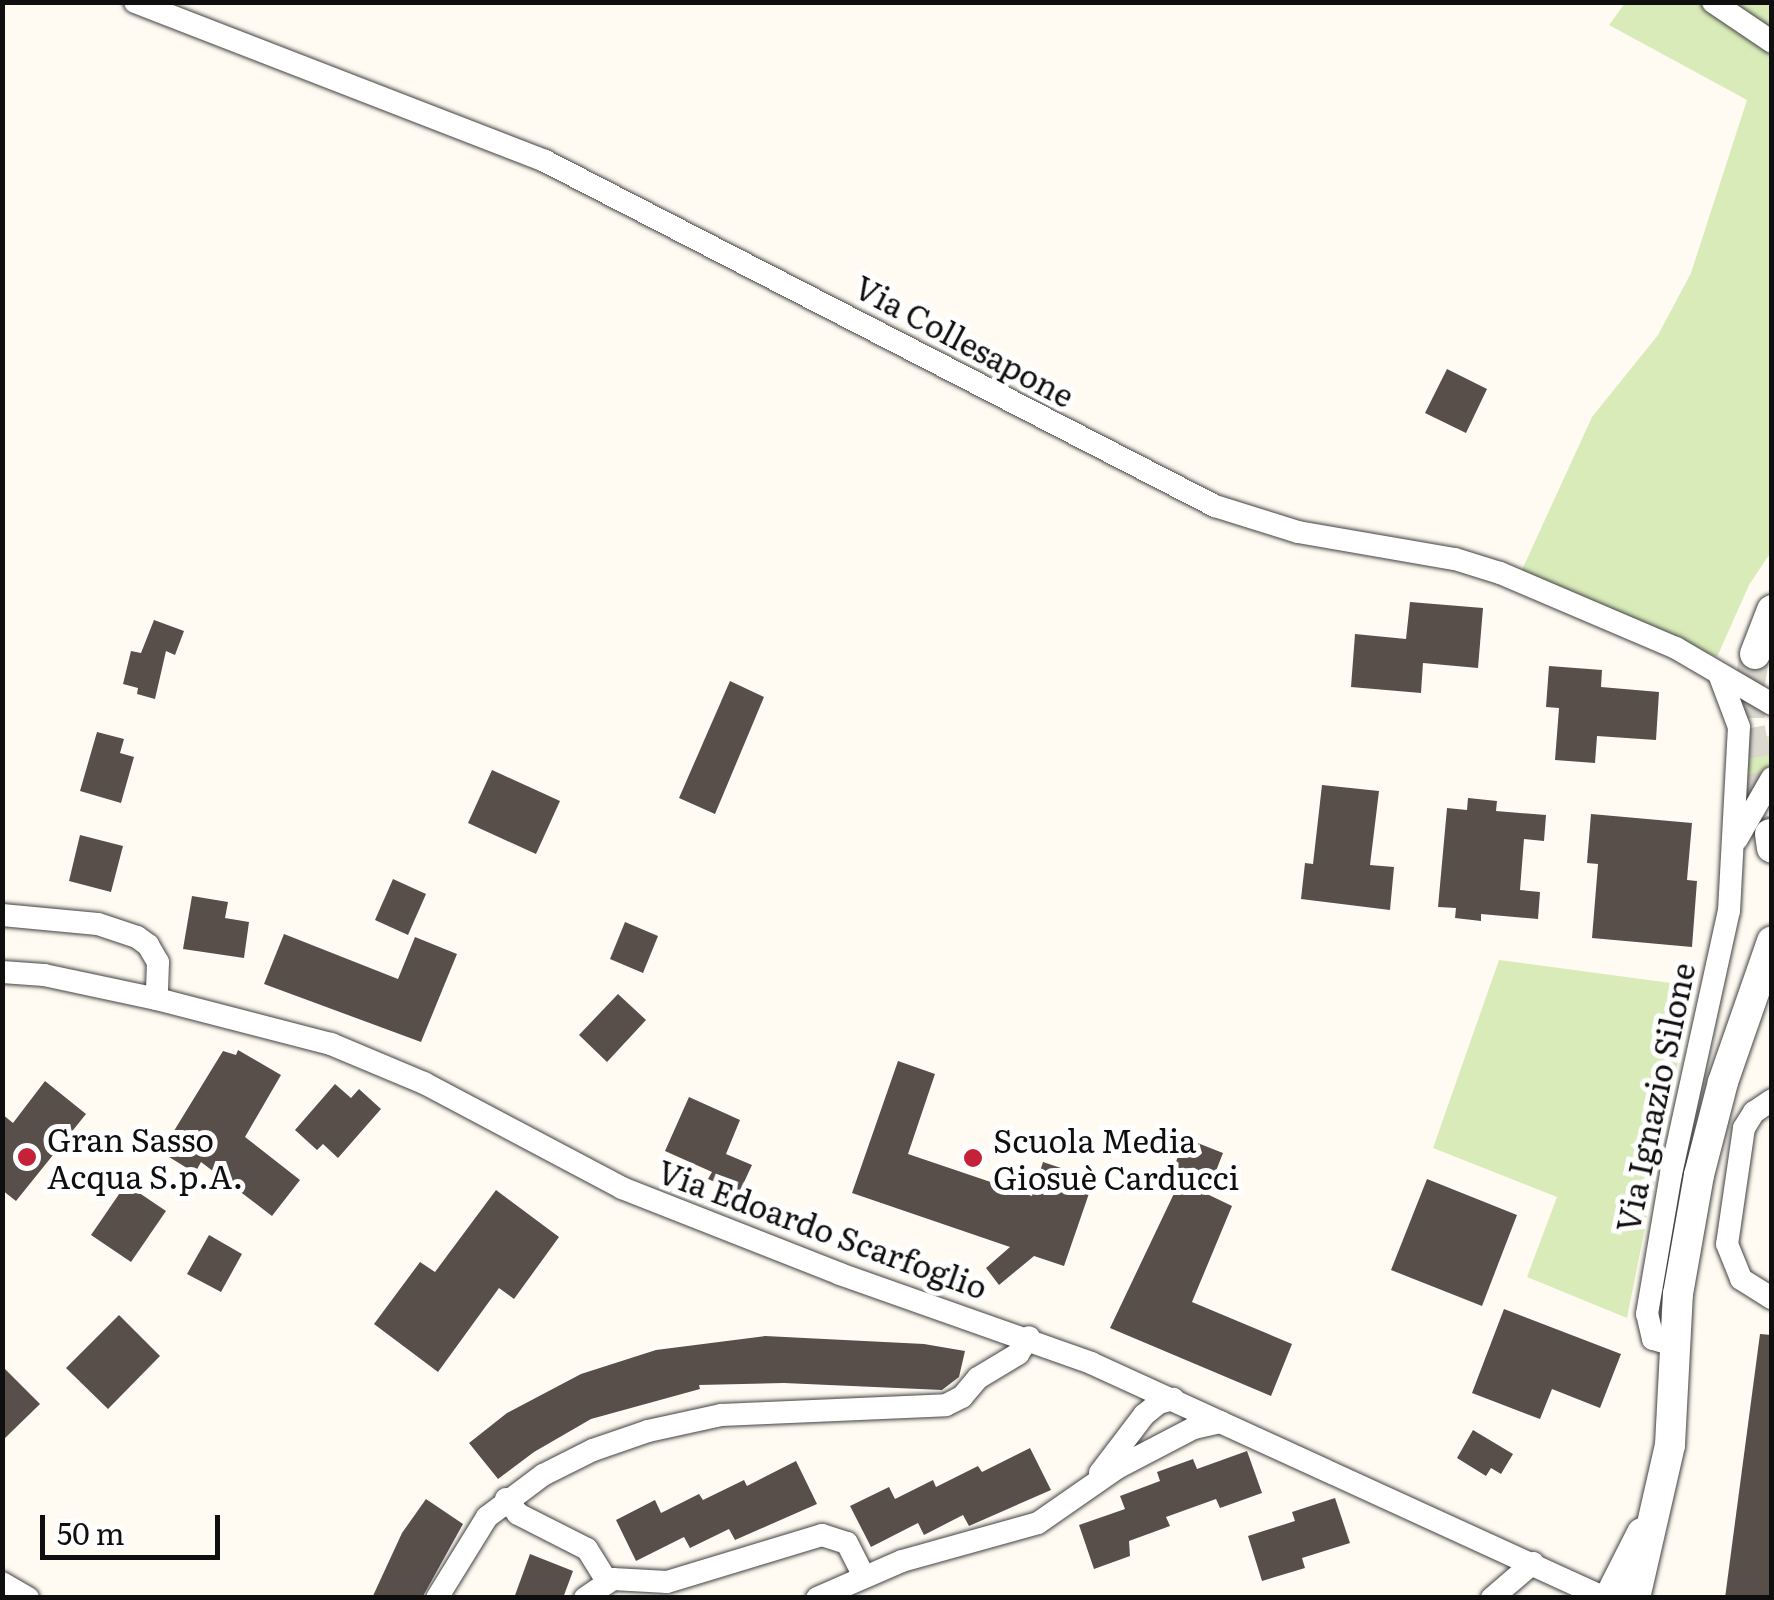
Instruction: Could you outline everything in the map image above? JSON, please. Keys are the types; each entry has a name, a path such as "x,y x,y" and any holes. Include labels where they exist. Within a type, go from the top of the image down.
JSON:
{"street":[{"name":"Via Collesapone","path":"135,2 545,161 1215,506 1298,532 1456,559 1488,569 1654,638 1772,705"},
{"path":"1713,2 1772,42"},
{"path":"1755,654 1772,610"},
{"path":"1718,672 1739,727 1748,716 1772,705"},
{"name":"Via Ignazio Silone","path":"1674,1345 1653,1339 1647,1309 1671,1174 1726,926 1739,727"},
{"name":"Via Ignazio Silone","path":"1734,846 1772,778"},
{"path":"2,915 104,925 137,938 158,962 157,999"},
{"name":"Via Ignazio Silone","path":"1635,1598 1670,1445 1683,1257 1706,1141 1772,941"},
{"name":"Via Edoardo Scarfoglio","path":"2,972 44,975 157,999 330,1044 424,1082 622,1188 840,1274 1029,1337 1141,1384 1607,1598"},
{"path":"1772,1100 1754,1112 1744,1128 1728,1231 1734,1268 1749,1287 1772,1298"},
{"path":"437,1598 478,1527 506,1499 593,1450 697,1419 946,1405 962,1396 978,1378 1018,1354 1029,1337"},
{"path":"1140,1420 1146,1399 1141,1384"},
{"path":"1092,1483 1155,1405 1179,1402 1187,1421 1166,1442"},
{"path":"817,1598 863,1574 1028,1528 1092,1483 1166,1442 1200,1426 1220,1422"},
{"path":"506,1499 518,1514 592,1553 607,1581"},
{"name":"Via Ignazio Silone","path":"1607,1598 1655,1508"},
{"path":"584,1598 607,1581 666,1582 827,1534 847,1544 863,1574"},
{"path":"1492,1598 1534,1563"},
{"path":"2,1583 28,1598"}],"green space":[{"path":"1625,3 1771,3 1771,552 1749,585 1717,657 1521,572 1592,417 1658,335 1691,273 1747,100 1609,25"},
{"path":"1755,733 1771,737 1771,763 1749,805 1740,803 1748,737"},
{"path":"1499,960 1693,986 1627,1318 1527,1277 1557,1197 1433,1148"}],"building":[{"path":"1447,369 1487,389 1466,433 1425,413"},
{"path":"1410,602 1483,608 1478,668 1423,663 1421,693 1351,687 1355,634 1406,639"},
{"path":"154,620 184,631 175,655 166,651 155,699 137,694 138,688 123,684 131,651 141,653"},
{"path":"1549,666 1602,670 1601,687 1659,692 1656,740 1597,736 1595,763 1555,760 1559,708 1546,707"},
{"path":"730,681 764,697 715,814 679,798"},
{"path":"97,732 124,739 120,753 134,757 121,803 80,791"},
{"path":"492,770 560,801 536,854 468,823"},
{"path":"1322,785 1379,791 1370,865 1394,867 1390,910 1301,899 1305,863 1313,864"},
{"path":"1468,798 1497,801 1496,811 1546,815 1544,841 1524,839 1520,890 1540,892 1538,919 1481,914 1481,921 1455,918 1456,908 1438,907 1447,808 1467,810"},
{"path":"1591,814 1692,823 1687,880 1697,881 1692,947 1592,938 1598,864 1587,863"},
{"path":"80,835 123,846 111,892 69,881"},
{"path":"393,879 426,894 408,935 375,920"},
{"path":"192,896 228,902 225,918 249,922 244,958 183,949"},
{"path":"625,922 658,936 643,973 610,959"},
{"path":"284,934 398,979 415,937 457,954 421,1042 264,984"},
{"path":"618,994 646,1020 607,1062 579,1035"},
{"path":"238,1050 281,1075 245,1137 300,1180 272,1216 201,1162 195,1173 161,1152 223,1051 236,1055"},
{"path":"898,1061 935,1074 908,1154 1032,1196 1043,1162 1094,1179 1064,1266 1034,1256 999,1285 986,1268 1010,1247 852,1193"},
{"name":"Gran Sasso Acqua S.p.A.","path":"45,1081 86,1114 16,1201 2,1190 2,1114 13,1123"},
{"path":"335,1084 351,1098 359,1089 381,1109 338,1158 323,1144 317,1150 295,1130"},
{"path":"689,1097 740,1120 726,1154 752,1165 739,1193 708,1179 712,1172 665,1151"},
{"path":"1185,1138 1223,1153 1207,1194 1232,1206 1192,1302 1292,1344 1271,1396 1110,1328 1179,1183 1169,1180"},
{"path":"1427,1179 1517,1215 1482,1306 1391,1270"},
{"path":"126,1184 166,1211 131,1262 91,1235"},
{"path":"496,1190 559,1237 514,1299 499,1288 438,1372 374,1324 420,1262 435,1272"},
{"path":"209,1235 242,1254 221,1292 187,1274"},
{"path":"1504,1309 1621,1354 1600,1408 1552,1389 1540,1419 1472,1393"},
{"path":"119,1315 160,1356 108,1409 66,1368"},
{"path":"1760,1334 1772,1335 1772,1598 1725,1598"},
{"path":"765,1336 924,1344 965,1351 959,1377 942,1390 784,1383 699,1385 700,1389 591,1419 534,1452 498,1479 469,1443 507,1413 581,1374 656,1350"},
{"path":"2,1366 40,1404 2,1441"},
{"path":"1473,1430 1513,1454 1501,1474 1491,1468 1486,1476 1457,1458"},
{"path":"1030,1448 1051,1490 969,1526 963,1515 924,1535 918,1523 871,1547 850,1506 889,1487 895,1499 933,1480 936,1487 978,1466 982,1472"},
{"path":"1247,1451 1262,1493 1220,1508 1216,1499 1166,1517 1170,1526 1129,1541 1130,1556 1094,1569 1079,1525 1125,1509 1120,1496 1160,1481 1157,1472 1193,1459 1197,1469"},
{"path":"796,1461 817,1504 735,1540 729,1529 690,1548 684,1537 636,1561 616,1520 655,1500 661,1513 699,1494 703,1500 744,1480 747,1486"},
{"path":"1335,1498 1350,1543 1302,1558 1305,1568 1262,1581 1248,1536 1295,1521 1292,1512"},
{"path":"426,1499 463,1524 422,1598 372,1598 402,1533"},
{"path":"530,1554 573,1571 563,1598 514,1598"}],"tunnel":[{"path":"1755,654 1749,688 1750,728 1770,834"}],"place":[{"name":"Gran Sasso Acqua S.p.A.","path":"27,1157"},
{"name":"Scuola Media Giosuè Carducci","path":"973,1158"}]}
